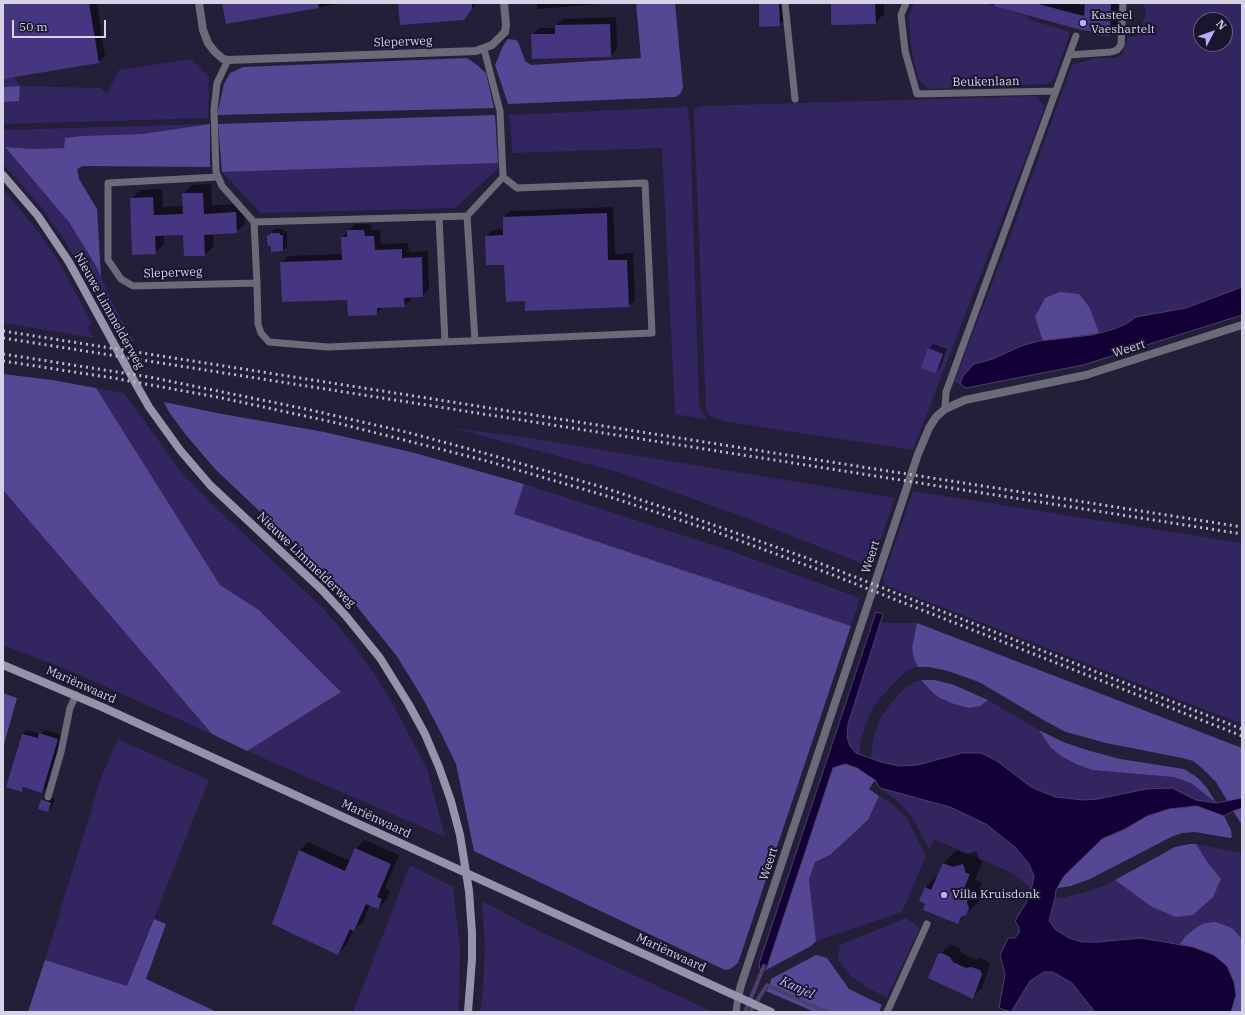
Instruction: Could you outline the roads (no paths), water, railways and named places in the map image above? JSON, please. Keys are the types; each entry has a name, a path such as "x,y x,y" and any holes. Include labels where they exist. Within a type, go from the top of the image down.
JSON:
{"street":[{"path":"199,3 208,43 223,59 228,60"},
{"path":"484,49 492,45 504,32 506,25 504,3"},
{"name":"Sleperweg","path":"228,60 476,51 484,49"},
{"name":"Nieuwe Limmelderweg","path":"3,175 22,197 52,237 68,262 149,407 180,450 210,486 322,590 359,630 403,693 425,734 445,785 460,836 466,870 472,933 472,959 468,1012"},
{"name":"Weert","path":"738,997 918,454 929,428 936,417 945,409 965,400 1086,375 1242,325"},
{"name":"Mariënwaard","path":"3,665 76,695 771,1012"}],"lane":[{"path":"785,3 796,98"},
{"name":"Beukenlaan","path":"906,3 901,15 905,52 917,94 1056,91"},
{"path":"1069,55 1111,52 1117,50 1121,45 1123,3"},
{"path":"945,409 946,392 1076,36"},
{"path":"254,222 467,216 503,177 500,111 484,49"},
{"path":"228,60 217,83 214,110 217,175 222,186 254,222 258,324 261,333 269,342 328,347 652,332 645,182 517,188 503,177"},
{"name":"Sleperweg","path":"217,175 108,183 108,260 121,279 133,286 257,283"},
{"path":"467,216 475,341"},
{"path":"439,217 445,342"},
{"path":"48,797 61,752 70,708 76,695"},
{"path":"887,1012 927,924"},
{"name":"Weert","path":"736,1012 738,997"}],"waterway":[{"path":"745,1012 764,966"},
{"name":"Kanjel","path":"750,1012 767,985 826,1012"}],"railway":[{"path":"3,331 1242,527"},
{"path":"3,338 1242,534"},
{"path":"3,354 149,377 306,409 406,432 602,487 804,557 1242,729"},
{"path":"3,361 113,378 222,398 337,423 487,461 610,497 716,532 833,575 1242,736"}],"place":[{"name":"Kasteel Vaeshartelt","path":"1083,23"},
{"name":"Villa Kruisdonk","path":"944,895"}]}
